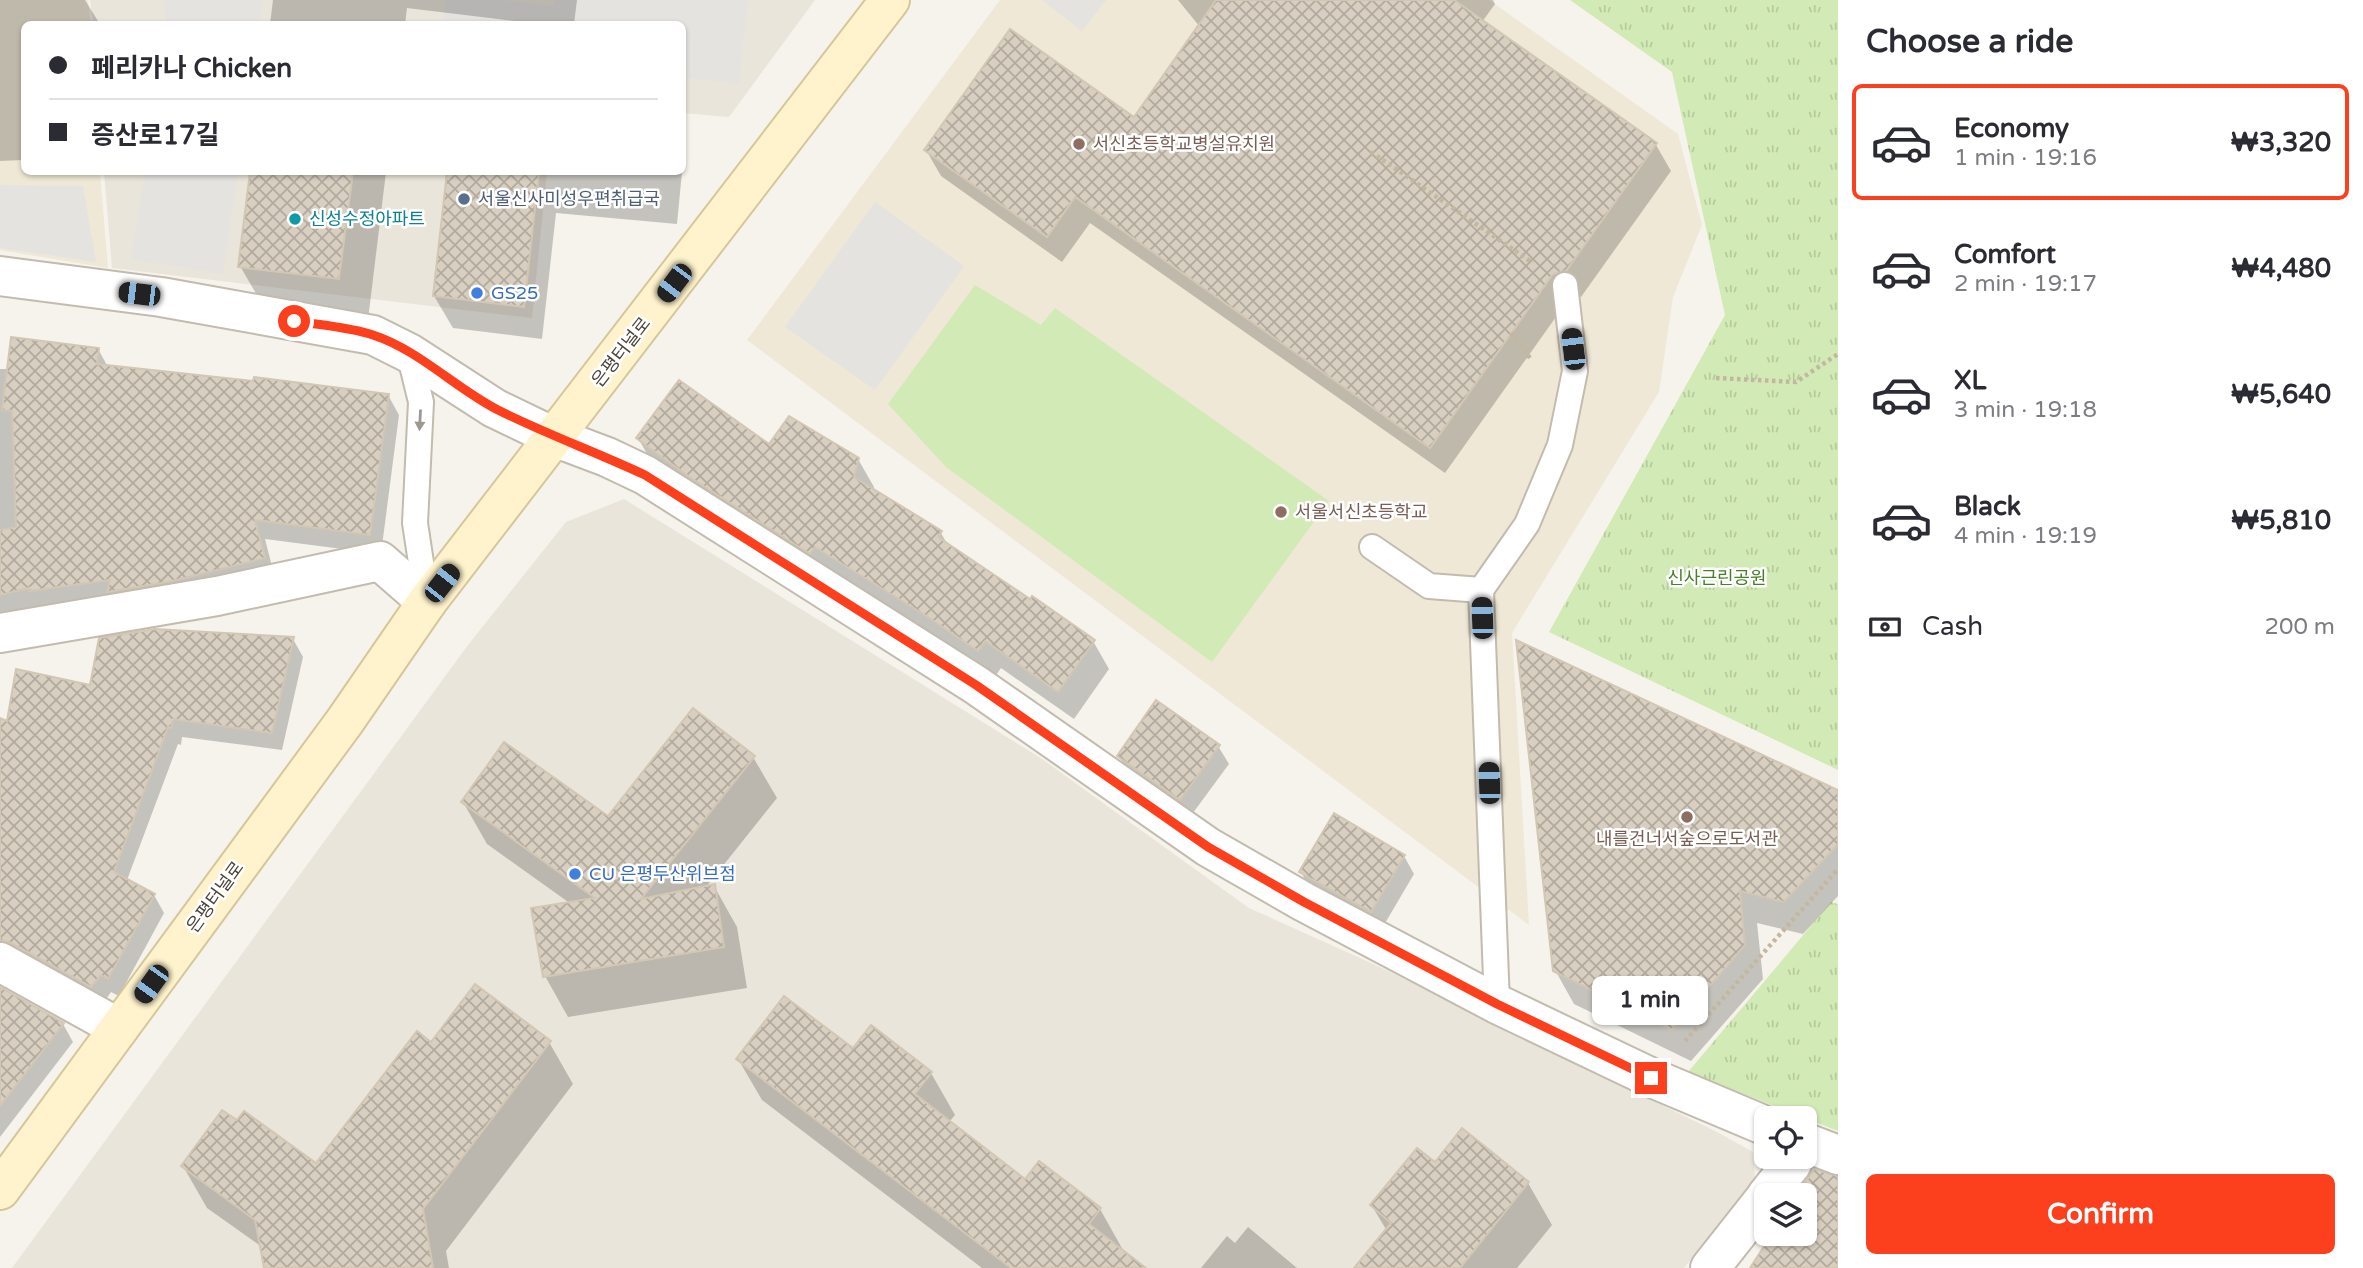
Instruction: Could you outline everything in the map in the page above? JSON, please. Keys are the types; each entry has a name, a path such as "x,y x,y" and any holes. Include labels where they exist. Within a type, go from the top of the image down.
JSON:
{"main road":[{"name":"은평터널로","path":"0,1190 345,721 427,602 890,0"}],"street":[{"path":"0,276 161,297 373,335 409,353 494,408 554,437 645,475 976,685 1208,847 1304,902 1497,1004 1651,1078 1754,1121"},
{"path":"0,296 50,284"},
{"path":"0,633 217,596 380,561 427,602"},
{"path":"0,962 119,1028"},
{"path":"1817,1147 1838,1155"},
{"path":"1776,1183 1788,1169"},
{"path":"1710,1268 1754,1211"}],"lane":[{"path":"1497,1004 1481,590 1527,524 1560,445 1575,371 1565,285"},
{"path":"409,353 421,402 415,523 427,602"},
{"path":"1372,547 1429,586 1481,590"}],"path":[{"path":"1371,152 1565,285"},
{"path":"1716,378 1796,382 1838,354"},
{"path":"1651,1078 1838,869"}],"shaded area":[{"path":"0,0 88,0 91,21 21,21 21,175 100,175 108,268 0,250"},
{"path":"90,0 815,0 729,117 686,113 686,21 93,21"},
{"path":"164,0 263,0 260,21 166,21"},
{"path":"446,0 501,0 554,6 555,0 748,0 739,84 686,78 686,21 443,21"},
{"name":"서울서신초등학교","path":"1000,0 1489,0 1678,134 1702,225 1673,297 1659,392 1512,633 1529,925 747,340"},
{"path":"1042,0 1106,0 1082,31"},
{"name":"신성수정아파트","path":"104,175 547,175 532,318 112,268"},
{"path":"145,175 238,175 223,274 131,259"},
{"path":"0,185 83,186 96,262 0,248"},
{"path":"875,202 964,266 875,390 785,327"},
{"path":"624,499 1042,759 1249,908 1380,967 1719,1133 1753,1152 1755,1179 1684,1268 12,1268 468,645 566,522"}],"green space":[{"name":"신사근린공원","path":"1570,0 1838,0 1838,770 1549,632 1725,315 1672,72"},
{"path":"975,285 1041,325 1055,308 1329,501 1212,662 946,467 888,404"},
{"path":"1831,902 1838,904 1838,1131 1817,1123 1817,1106 1774,1106 1688,1072"}],"building":[{"path":"1216,0 1454,0 1657,143 1566,271 1553,274 1430,448 1075,197 1047,237 924,150 1010,29 1134,117"},
{"name":"신성수정아파트","path":"250,175 353,175 339,279 238,267"},
{"path":"447,175 539,175 524,307 433,296"},
{"path":"11,337 99,348 97,364 253,381 254,377 389,394 370,535 255,520 265,558 168,582 107,592 110,580 29,591 29,588 0,595 0,530 16,527 12,411 2,410"},
{"path":"679,380 769,444 789,416 859,458 854,477 942,531 938,537 1030,599 1032,596 1095,640 1058,692 985,641 978,651 815,547 810,554 691,478 636,438"},
{"path":"155,629 294,637 272,733 173,719 171,728 168,727 114,872 155,894 108,979 101,975 91,987 11,943 0,940 0,718 7,721 16,669 90,685 99,638"},
{"name":"내를건너서숲으로도서관","path":"1516,640 1838,790 1838,844 1784,902 1740,891 1745,945 1672,1030 1553,971"},
{"path":"1156,700 1220,745 1180,800 1117,756"},
{"path":"693,708 755,756 641,899 715,884 724,947 543,977 531,908 595,898 461,802 504,742 608,816"},
{"path":"1334,813 1405,855 1371,912 1299,872"},
{"path":"475,984 551,1041 423,1209 433,1268 264,1268 255,1220 181,1166 222,1110 237,1120 244,1111 316,1163 417,1031 431,1042"},
{"path":"0,987 64,1023 0,1106"},
{"path":"784,996 853,1048 871,1025 932,1072 915,1094 1025,1179 1039,1161 1101,1208 1089,1224 1146,1268 1011,1268 736,1059"},
{"path":"1462,1128 1529,1182 1460,1268 1354,1268 1391,1223 1370,1205 1417,1148 1435,1162"},
{"path":"1814,1169 1838,1176 1838,1268 1750,1268 1764,1246 1817,1246 1817,1183 1805,1183"}],"place":[{"name":"서신초등학교병설유치원","path":"1079,144"},
{"name":"서울신사미성우편취급국","path":"464,199"},
{"name":"신성수정아파트","path":"295,219"},
{"name":"GS25","path":"477,293"},
{"name":"서울서신초등학교","path":"1281,512"},
{"name":"내를건너서숲으로도서관","path":"1687,817"},
{"name":"CU 은평두산위브점","path":"575,874"}],"route":[{"path":"294,321 373,335 409,353 494,408 554,437 645,475 976,685 1208,847 1304,902 1497,1004 1651,1078"}]}
